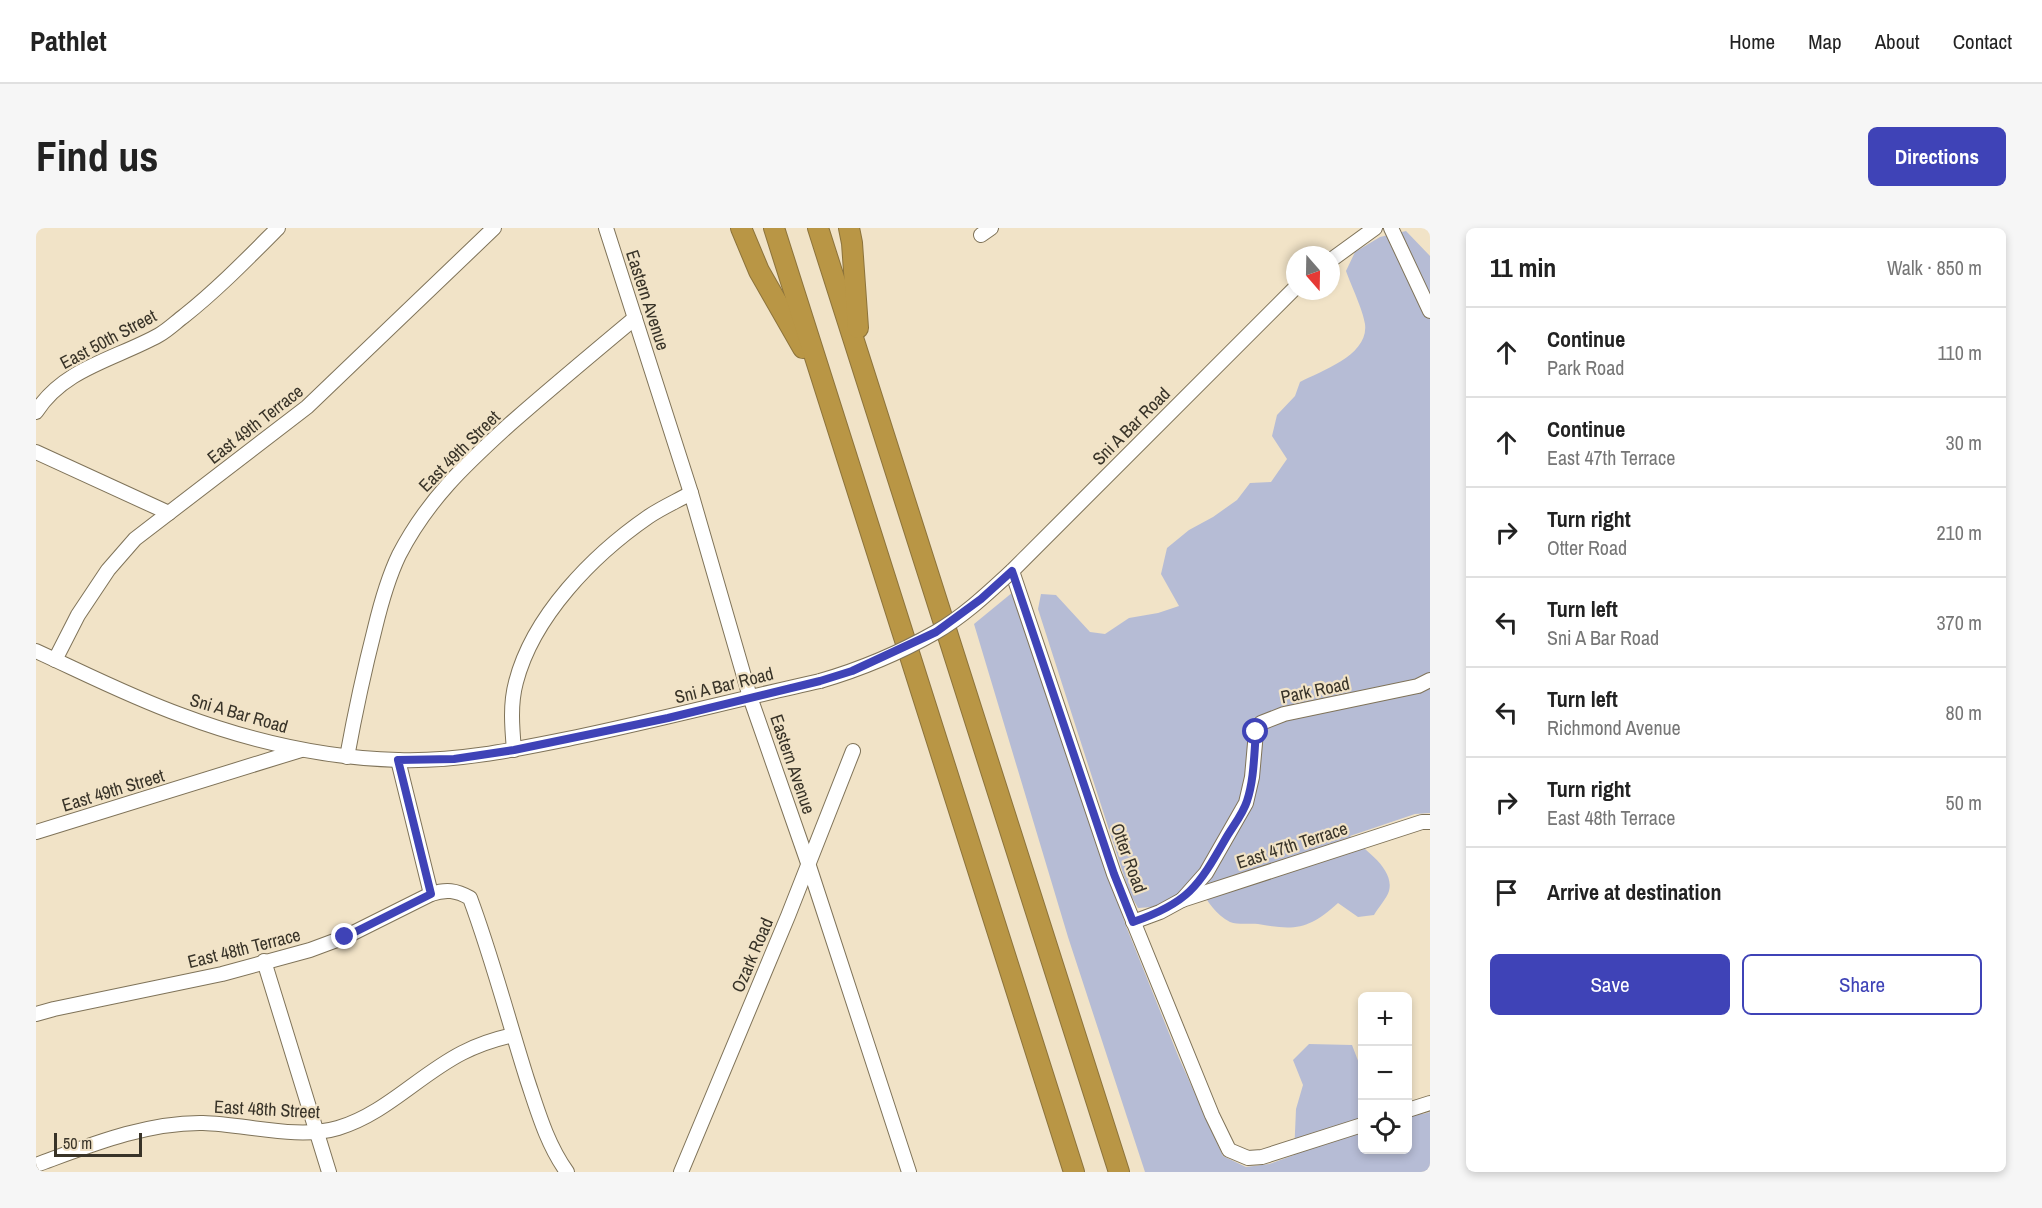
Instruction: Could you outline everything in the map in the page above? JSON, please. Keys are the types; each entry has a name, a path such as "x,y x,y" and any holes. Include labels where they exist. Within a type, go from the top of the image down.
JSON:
{"highway":[{"path":"741,228 759,271 824,384"},
{"path":"774,228 1074,1172"},
{"path":"818,228 1119,1172"},
{"path":"849,228 861,361"}],"street":[{"name":"East 50th Street","path":"36,412 45,399 61,385 93,365 160,335 211,294 278,228"},
{"name":"East 49th Terrace","path":"55,660 78,615 108,570 135,539 307,407 494,228"},
{"name":"Eastern Avenue","path":"606,228 691,493 750,697 808,863 909,1172"},
{"path":"1340,253 1375,228"},
{"path":"1391,228 1430,311"},
{"name":"Sni A Bar Road","path":"36,651 182,716 249,737 303,750 347,757 398,760 454,759 514,750 668,718 820,681 852,671 936,632 981,599 1012,571 1286,297"},
{"name":"East 49th Street","path":"347,757 361,679 383,595 398,556 419,520 441,491 466,465 544,394 635,318"},
{"path":"36,452 169,513"},
{"path":"514,750 511,715 515,683 526,653 548,615 580,574 613,543 649,516 691,493"},
{"name":"Otter Road","path":"1012,571 1114,874 1212,1115 1229,1150 1248,1158 1262,1157 1358,1126"},
{"name":"Park Road","path":"1182,900 1206,873 1246,803 1252,777 1256,732 1261,723 1284,714 1418,686 1430,680"},
{"name":"East 49th Street","path":"36,832 303,750"},
{"name":"Ozark Road","path":"681,1172 854,751"},
{"path":"398,760 431,894"},
{"name":"East 47th Terrace","path":"1133,922 1160,912 1182,900 1422,822 1430,822"},
{"name":"East 48th Terrace","path":"36,1014 222,974 310,950 345,937 431,894 445,890 470,898 513,1035"},
{"path":"264,961 329,1172"},
{"path":"513,1035 548,1143 566,1172"},
{"name":"East 48th Street","path":"36,1165 136,1132 169,1126 201,1123 316,1133 339,1128 364,1118 461,1054 490,1040 513,1035"},
{"path":"1412,1108 1430,1103"}],"shaded area":[{"path":"1406,231 1430,256 1430,813 1415,814 1350,836 1383,867 1390,883 1386,897 1374,915 1358,917 1338,903 1319,918 1301,926 1282,927 1233,923 1216,912 1200,888 1152,907 1138,908 1129,892 1038,609 1041,594 1056,595 1090,632 1105,634 1129,618 1158,613 1179,606 1161,574 1167,548 1189,530 1237,500 1250,483 1271,482 1287,459 1272,436 1277,415 1295,396 1300,382 1343,360 1360,344 1364,335 1364,318 1346,271 1355,252 1380,237"},
{"path":"1013,592 1126,926 1179,1058 1223,1156 1246,1167 1269,1164 1294,1155 1296,1109 1303,1085 1293,1060 1309,1044 1352,1045 1358,1061 1358,1154 1412,1154 1412,1110 1423,1114 1430,1112 1430,1172 1145,1172 1068,937 974,624"}],"route":[{"path":"345,937 431,894 398,760 454,759 514,750 668,718 820,681 852,671 936,632 981,599 1012,571 1114,874 1133,922 1160,912 1182,900 1206,873 1246,803 1252,777 1256,732"}]}
